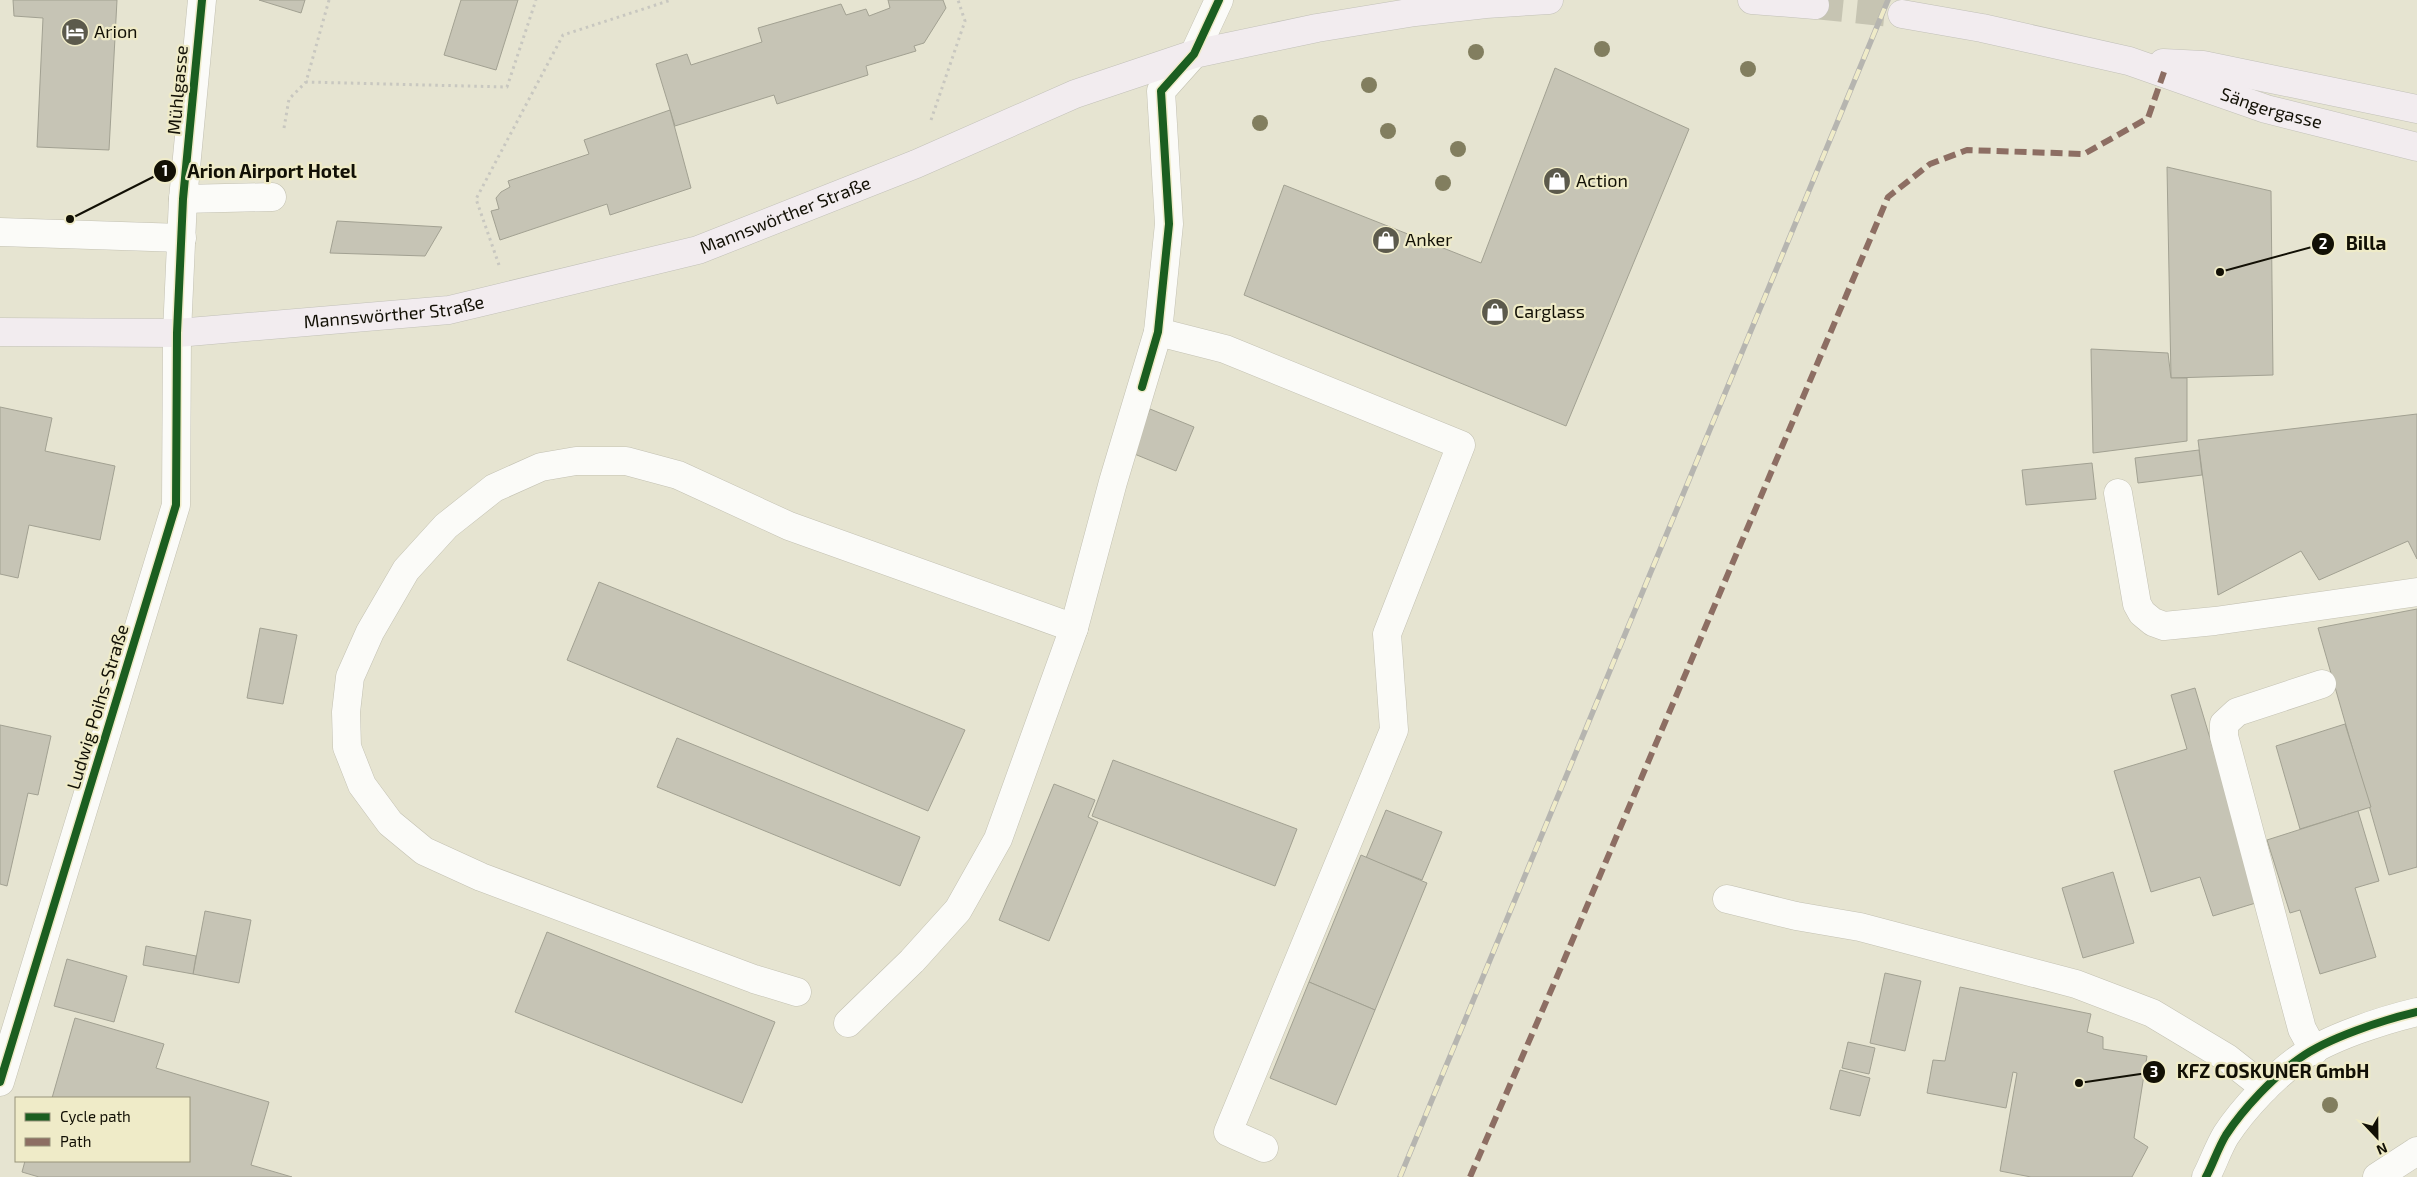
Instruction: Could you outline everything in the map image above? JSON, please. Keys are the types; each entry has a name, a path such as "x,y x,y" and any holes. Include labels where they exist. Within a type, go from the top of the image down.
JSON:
{"main road":[{"name":"Mannswörther Straße","path":"0,332 178,333 449,310 698,250 916,164 1076,94 1194,54 1317,28 1415,12 1486,4 1549,0"},
{"path":"1752,0 1815,5"},
{"name":"Sängergasse","path":"1902,14 1982,28 2129,61 2266,110 2417,147"},
{"name":"Sängergasse","path":"2129,61 2203,65 2417,109"}],"street":[{"name":"Mühlgasse","path":"178,333 184,199 202,0"},
{"path":"848,1023 912,961 958,910 998,839 1074,628 1113,482 1158,332 1169,224 1161,91 1194,54 1219,0"},
{"path":"184,199 272,197"},
{"path":"0,232 182,238"},
{"path":"1158,332 1224,349 1461,445 1387,634 1394,730 1228,1132 1264,1148"},
{"name":"Ludwig Poihs-Straße","path":"0,1082 176,505 178,333"},
{"path":"796,992 754,979 480,877 424,851 390,823 362,785 347,747 346,712 350,677 370,632 406,570 446,526 494,488 541,467 576,461 626,461 678,475 789,526 1074,628"},
{"path":"2118,493 2137,604 2142,613 2153,622 2164,626 2215,621 2417,592"},
{"path":"2314,1051 2302,1029 2224,736 2224,724 2237,712 2322,684"},
{"path":"1727,899 1796,916 1860,927 2076,984 2152,1014 2227,1058 2265,1088"},
{"path":"2206,1177 2226,1136 2265,1088 2300,1058 2389,1019 2417,1012"},
{"path":"2377,1177 2417,1151"}],"path":[{"path":"284,128 289,99 306,82 329,0"},
{"path":"306,82 507,86 536,0"},
{"path":"499,266 476,199 563,36 671,0"},
{"path":"930,123 964,21 958,0"}],"building":[{"path":"13,0 117,0 109,150 37,147 43,18 14,16"},
{"path":"259,0 305,0 301,13"},
{"path":"461,0 518,0 496,70 444,55"},
{"path":"888,0 943,0 946,8 924,43 914,46 916,51 866,66 868,75 777,104 774,95 675,126 656,64 687,54 691,65 762,42 758,28 841,4 846,15 866,9 869,16 890,8"},
{"path":"1555,68 1689,129 1566,426 1244,295 1284,185 1481,263"},
{"path":"670,110 691,188 610,215 607,204 500,240 491,211 499,209 496,198 501,192 510,187 508,181 589,154 584,140"},
{"path":"2167,167 2271,191 2273,375 2171,378"},
{"path":"337,221 442,227 425,256 330,253"},
{"path":"2091,349 2168,353 2171,378 2187,378 2187,441 2093,453"},
{"path":"0,407 52,418 45,451 115,466 100,540 29,525 18,578 0,574"},
{"path":"1150,409 1194,427 1176,471 1132,453"},
{"path":"2417,414 2417,559 2408,541 2319,580 2301,551 2218,595 2198,440"},
{"path":"2199,450 2202,475 2138,483 2135,458"},
{"path":"2092,463 2096,499 2026,505 2022,470"},
{"path":"599,582 965,730 928,811 567,660"},
{"path":"2417,609 2417,867 2389,875 2318,628"},
{"path":"260,628 297,635 283,704 247,698"},
{"path":"2195,688 2259,902 2213,916 2200,877 2151,892 2114,771 2187,749 2171,695"},
{"path":"2345,724 2371,807 2300,829 2276,746"},
{"path":"0,725 51,736 38,795 28,793 7,886 0,884"},
{"path":"677,738 920,837 900,886 657,787"},
{"path":"1113,760 1297,829 1275,886 1092,816"},
{"path":"1054,784 1095,800 1088,817 1098,822 1049,941 999,920"},
{"path":"1386,810 1442,832 1422,880 1366,858"},
{"path":"2358,811 2379,881 2355,888 2376,957 2320,974 2300,910 2290,913 2267,840"},
{"path":"1361,855 1427,883 1375,1010 1309,982"},
{"path":"2113,872 2134,943 2083,958 2062,888"},
{"path":"205,911 251,920 239,983 193,974"},
{"path":"547,932 775,1022 742,1103 515,1012"},
{"path":"146,946 196,956 193,974 143,965"},
{"path":"67,959 127,976 114,1022 54,1006"},
{"path":"1885,973 1921,981 1905,1051 1870,1043"},
{"path":"1309,982 1375,1010 1336,1105 1270,1078"},
{"path":"1960,987 2091,1014 2087,1032 2103,1037 2103,1049 2147,1056 2134,1138 2148,1147 2132,1177 2031,1177 2000,1171 2017,1073 2013,1072 2006,1108 1927,1093 1933,1060 1945,1061"},
{"path":"75,1018 164,1044 156,1068 269,1102 251,1165 292,1177 39,1177 22,1172 25,1162 190,1162 190,1097 52,1097"},
{"path":"1848,1042 1875,1048 1869,1074 1842,1068"},
{"path":"1840,1070 1870,1078 1860,1116 1830,1109"}],"tunnel":[{"path":"1815,5 1902,14"}],"railway":[{"path":"1400,1177 1888,0"}],"marked path":[{"path":"1470,1177 1888,197 1930,164 1967,150 2084,154 2148,118 2164,72"}],"cycle path":[{"path":"0,1082 176,505 177,333 183,199 202,0"},
{"path":"1142,387 1158,332 1169,224 1161,91 1194,54 1219,0"},
{"path":"2206,1177 2223,1140 2233,1125 2260,1094 2290,1065 2340,1037 2372,1025 2417,1012"}],"place":[{"name":"Arion","path":"75,32"},
{"name":"Action","path":"1557,181"},
{"name":"Arion Airport Hotel","path":"70,219"},
{"name":"Anker","path":"1386,240"},
{"name":"Billa","path":"2220,272"},
{"name":"Carglass","path":"1495,312"},
{"name":"KFZ COSKUNER GmbH","path":"2079,1083"}]}
